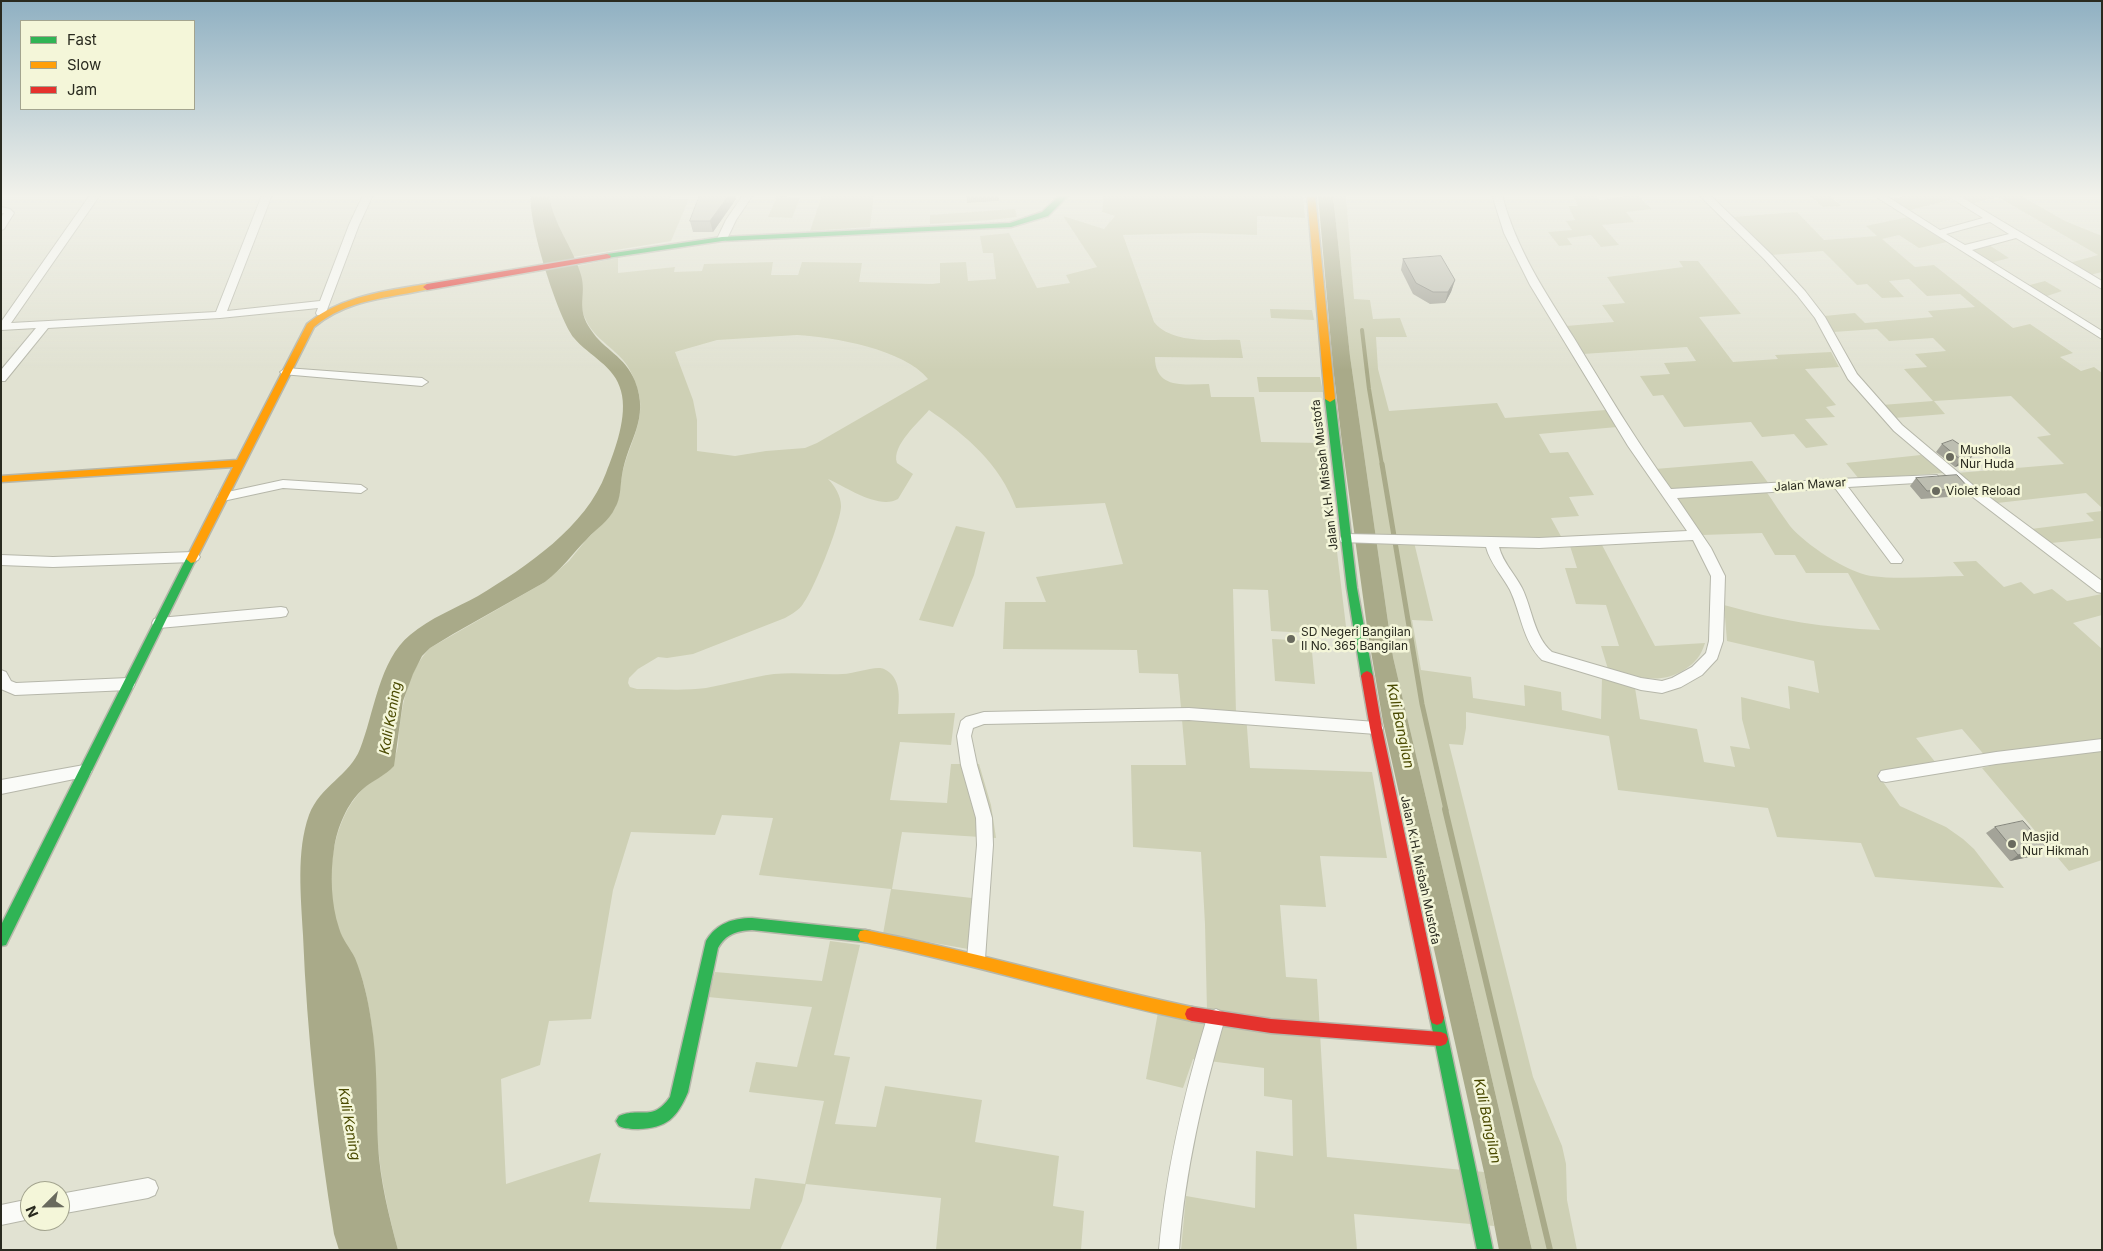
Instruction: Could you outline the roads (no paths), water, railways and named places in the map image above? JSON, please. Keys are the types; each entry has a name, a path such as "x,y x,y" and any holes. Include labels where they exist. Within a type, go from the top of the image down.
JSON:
{"street":[{"path":"3,326 54,253"},
{"path":"220,315 244,253"},
{"path":"1,940 84,771 306,332 318,319 344,253"},
{"path":"318,319 362,302 504,274 626,253"},
{"name":"Jalan K.H. Misbah Mustofa","path":"1316,253 1326,366 1376,728 1485,1250"},
{"path":"1491,543 1496,557 1516,589 1541,652 1553,658 1641,684 1662,686 1676,683 1697,671 1712,655 1718,576 1710,557 1615,416 1516,253"},
{"path":"1764,253 1802,294 1820,317 1852,376 1880,409 1918,447 2102,588"},
{"path":"1970,253 2102,336"},
{"path":"2047,253 2102,286"},
{"path":"3,326 220,315 325,304"},
{"path":"1,378 45,324"},
{"path":"286,372 422,382"},
{"path":"1,480 240,463"},
{"name":"Jalan Mawar","path":"1667,494 1954,476"},
{"path":"1838,483 1896,560"},
{"path":"223,497 283,484 361,489"},
{"path":"1349,539 1491,543 1582,542 1696,535"},
{"path":"1,560 53,562 193,557"},
{"path":"159,623 281,612"},
{"path":"1,676 6,684 15,689 128,684"},
{"path":"976,959 985,845 984,818 969,764 964,736 964,730 971,721 984,718 1169,714 1376,728"},
{"path":"1886,776 2005,756 2102,745"},
{"path":"1,787 84,771"},
{"path":"624,1121 659,1119 673,1111 680,1092 711,946 715,936 729,927 748,925 864,935 947,951 1114,997 1216,1018 1341,1031 1441,1038"},
{"path":"1169,1250 1171,1211 1188,1117 1216,1018"},
{"path":"70,1202 148,1188"},
{"path":"1,1215 20,1211"}],"water":[{"name":"Kali Kening","path":"541,253 572,253 581,275 583,289 582,308 586,322 596,337 631,372 639,395 639,418 625,462 618,500 609,517 545,582 453,634 430,648 422,656 403,701 394,766 357,795 340,824 335,841 333,859 333,899 340,932 355,958 368,1004 375,1051 379,1158 385,1198 398,1250 339,1250 334,1234 323,1159 307,1010 300,874 305,829 309,815 320,796 349,766 360,749 384,673 391,658 400,646 410,635 426,623 478,596 534,559 553,544 584,511 597,493 606,473 620,433 623,411 621,391 613,375 574,338 567,327"},
{"name":"Kali Bangilan","path":"1323,253 1339,253 1350,356 1393,657 1532,1250 1499,1250 1484,1172 1383,722 1368,634 1333,367"}],"waterway":[{"path":"1362,330 1369,389 1382,465"},
{"path":"1382,464 1422,704 1446,810"},
{"path":"1445,809 1550,1250"}],"place":[{"name":"Musholla Nur Huda","path":"1950,457"},
{"name":"Violet Reload","path":"1936,491"},
{"name":"SD Negeri Bangilan II No. 365 Bangilan","path":"1291,639"},
{"name":"Masjid Nur Hikmah","path":"2012,844"}]}
